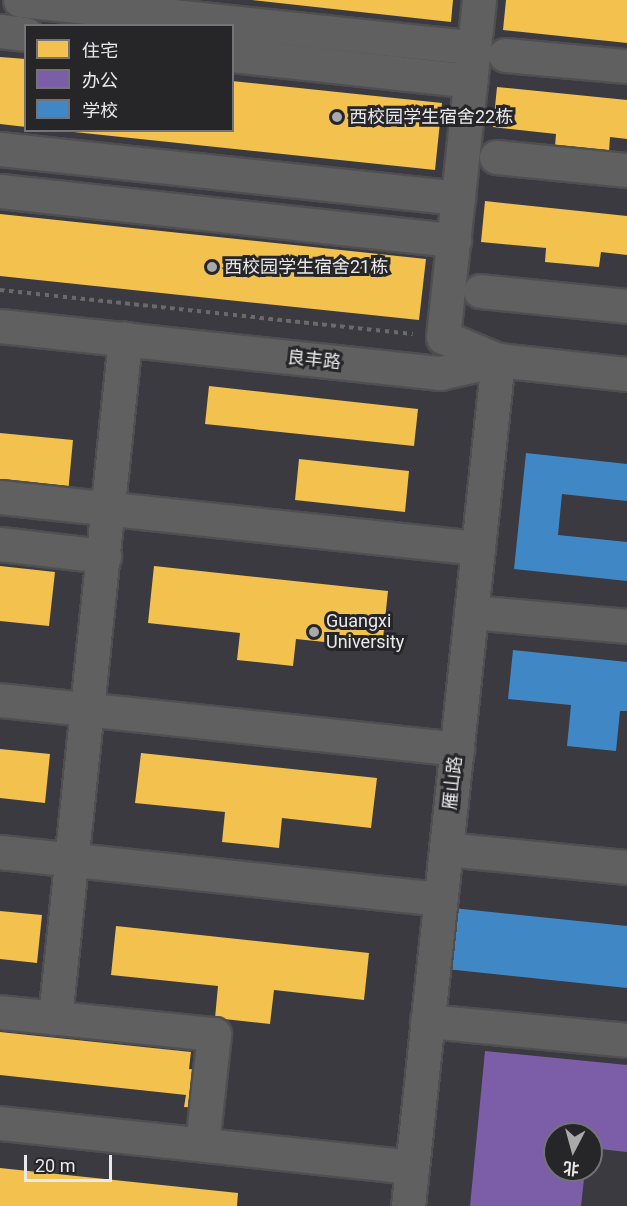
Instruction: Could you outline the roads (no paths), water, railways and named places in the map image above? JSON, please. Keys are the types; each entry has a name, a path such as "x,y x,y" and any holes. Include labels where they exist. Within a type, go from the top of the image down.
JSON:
{"street":[{"path":"20,0 627,66"},
{"path":"479,0 490,52 471,81 443,337 498,360"},
{"path":"0,31 24,34"},
{"path":"234,56 471,81"},
{"path":"0,149 459,198"},
{"path":"496,157 627,170"},
{"path":"0,191 454,240"},
{"path":"480,291 627,306"},
{"name":"良丰路","path":"0,326 440,373 498,360 627,374"},
{"path":"56,1018 105,556 125,339"},
{"name":"雁山路","path":"408,1206 498,360"},
{"path":"0,497 478,548"},
{"path":"0,544 105,556"},
{"path":"471,612 627,626"},
{"path":"0,700 457,749"},
{"path":"446,849 627,867"},
{"path":"0,852 440,899"},
{"path":"0,1012 214,1034 202,1144"},
{"path":"428,1021 627,1040"},
{"path":"0,1123 412,1167"}],"place":[{"name":"西校园学生宿舍22栋","path":"337,117"},
{"name":"西校园学生宿舍21栋","path":"212,267"},
{"name":"Guangxi University","path":"314,632"}]}
